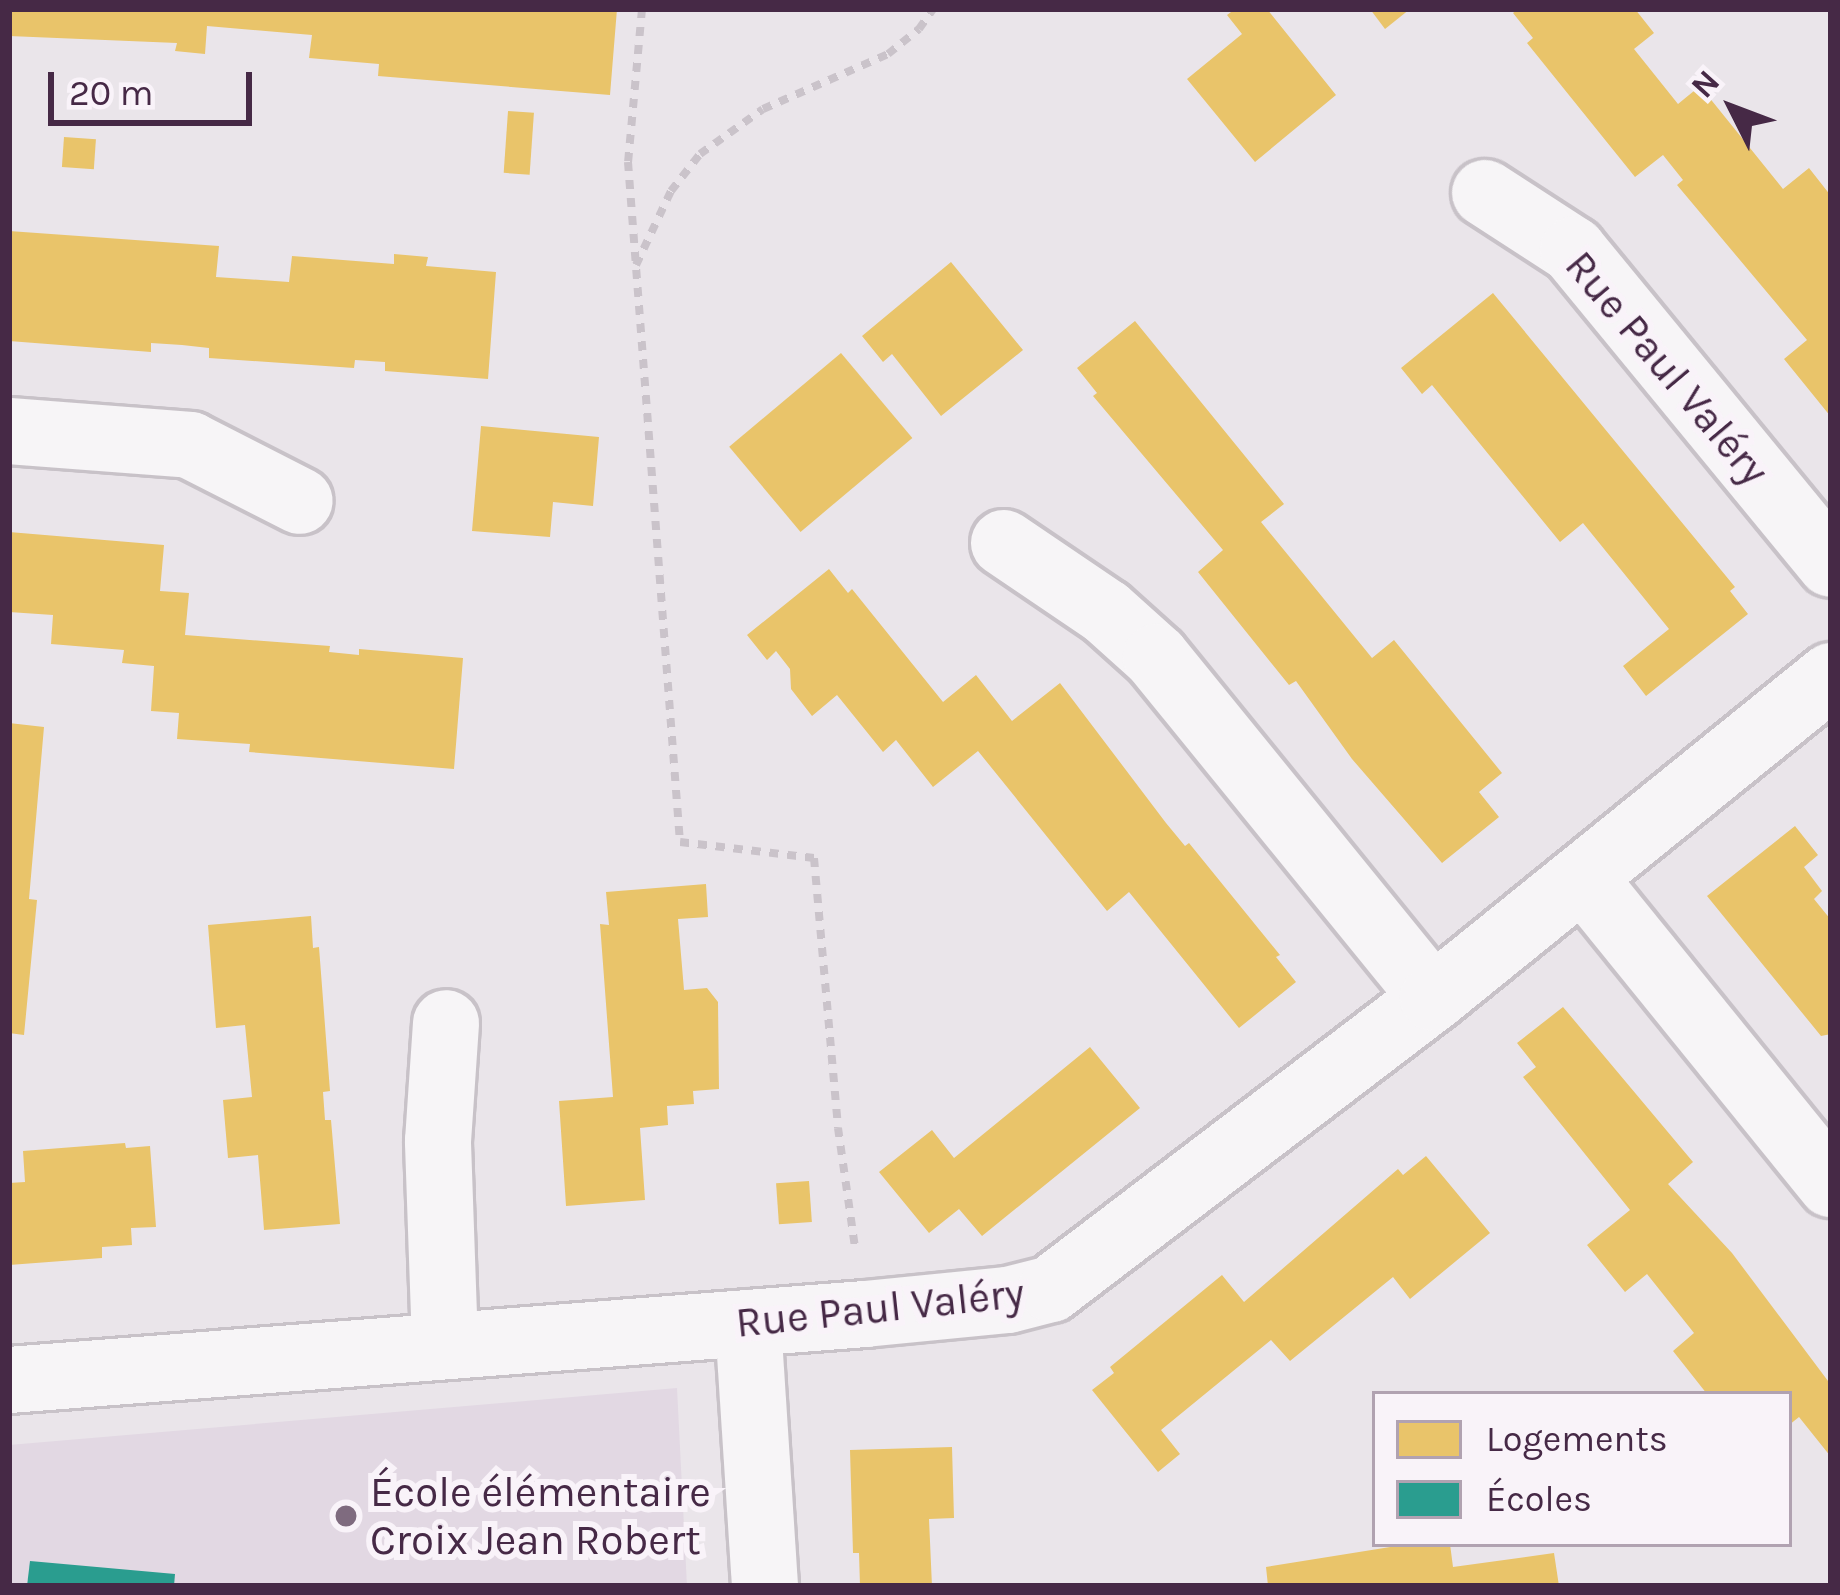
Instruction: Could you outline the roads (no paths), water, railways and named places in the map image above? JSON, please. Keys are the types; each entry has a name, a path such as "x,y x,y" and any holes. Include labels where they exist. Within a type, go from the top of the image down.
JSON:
{"street":[{"name":"Rue Paul Valéry","path":"1485,193 1573,250 1831,564"},
{"path":"9,430 190,445 300,501"},
{"path":"1004,543 1106,612 1156,657 1433,998"},
{"name":"Rue Paul Valéry","path":"9,1380 865,1314 1008,1300 1052,1289 1094,1262 1433,998 1831,676"},
{"path":"1583,878 1831,1184"},
{"path":"446,1023 438,1122 446,1344"},
{"path":"748,1323 765,1586"}],"place":[{"name":"École élémentaire Croix Jean Robert","path":"346,1516"}]}
